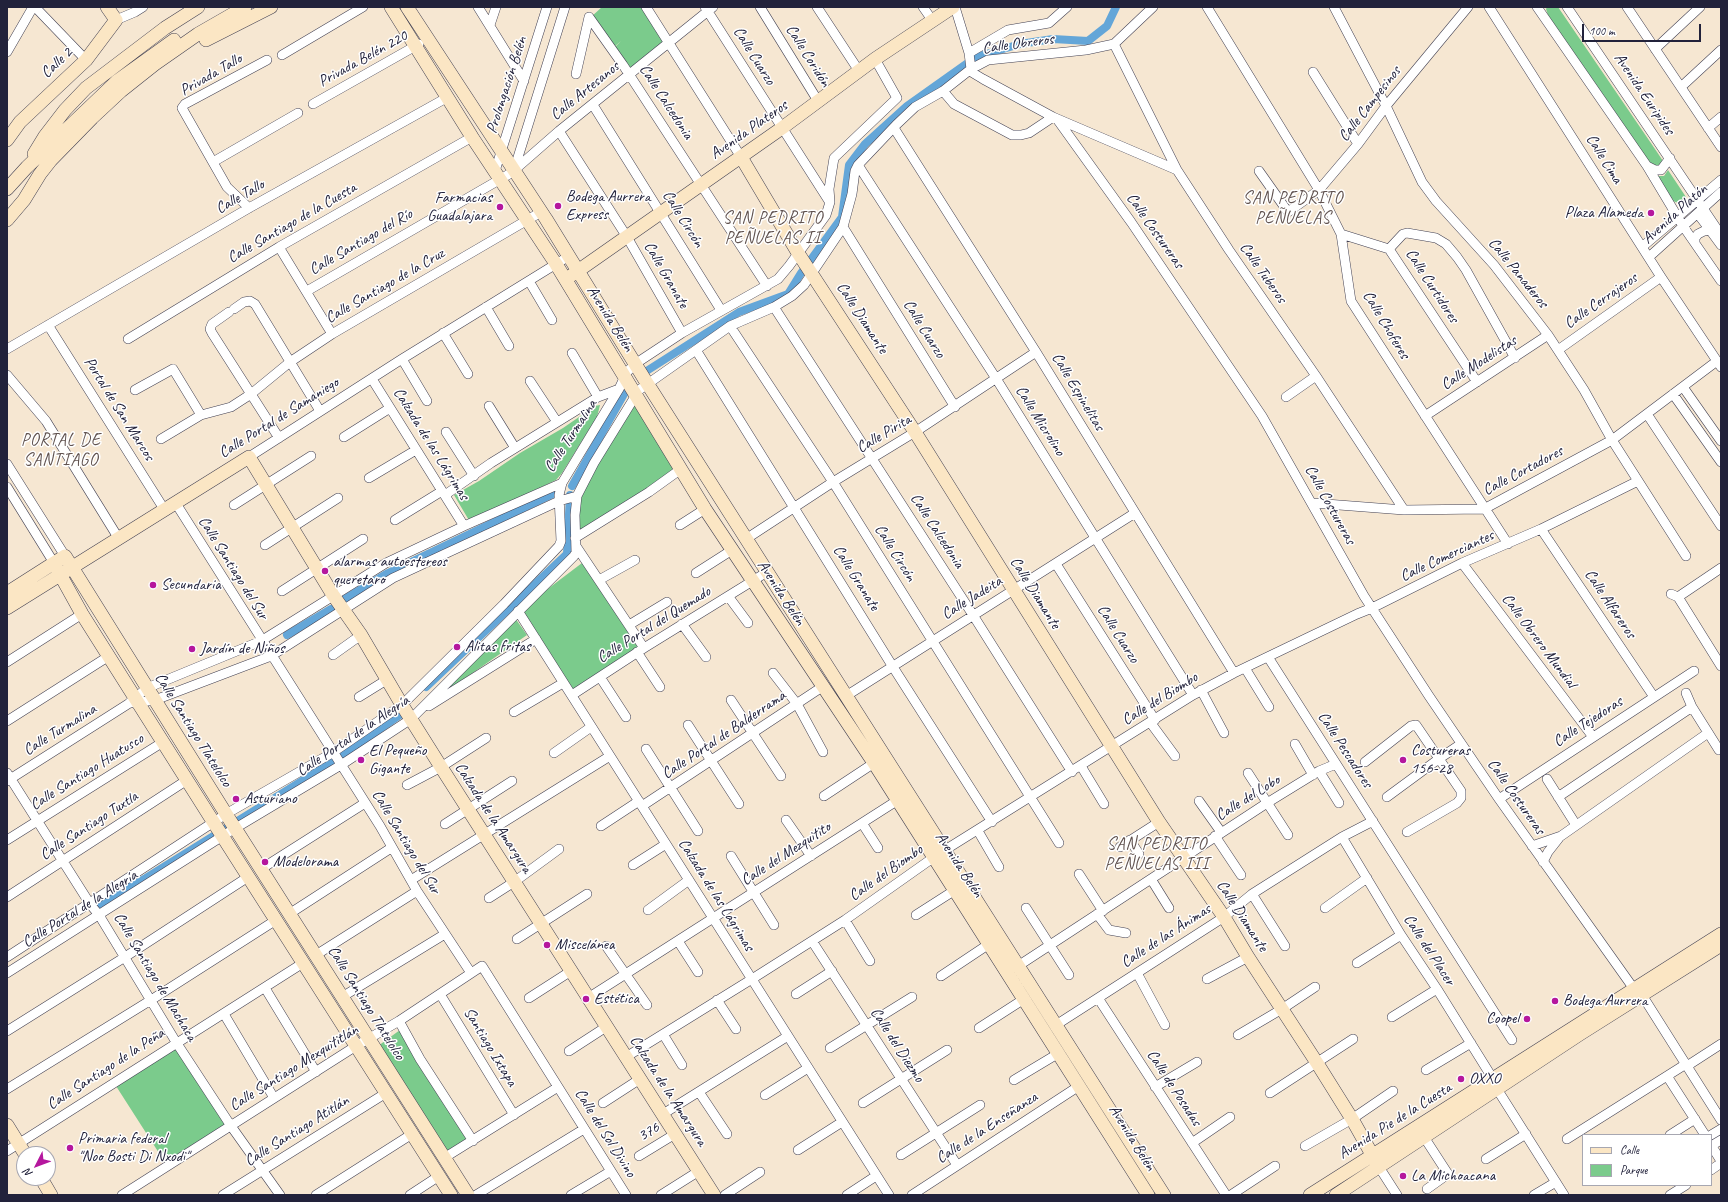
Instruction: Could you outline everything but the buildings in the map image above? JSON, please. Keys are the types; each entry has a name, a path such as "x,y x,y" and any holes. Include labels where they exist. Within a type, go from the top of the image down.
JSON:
{"street":[{"path":"7,52 34,7 86,60"},
{"path":"107,7 116,20 143,7"},
{"path":"27,167 44,136 65,110 86,88 165,28 198,7"},
{"path":"7,189 27,167 118,81 189,29 226,7"},
{"path":"24,200 40,174 52,160 92,118 121,91 155,64 198,34 245,7"},
{"path":"7,220 77,141 130,93 172,61 195,46 219,32 271,7"},
{"path":"282,55 363,7"},
{"name":"Avenida Belén","path":"391,7 422,42 502,150 579,271 635,364 846,696 940,855 955,890 1148,1195"},
{"name":"Avenida Belén","path":"407,7 448,97 472,137 556,264 705,509 898,800 940,855 1018,966 1164,1195"},
{"path":"478,7 524,81"},
{"path":"490,25 496,7"},
{"name":"Prolongación Belén","path":"498,175 502,150 547,7"},
{"name":"Prolongación Belén","path":"514,170 565,7"},
{"name":"Calle Diamante","path":"646,7 741,157 805,262 915,432 1159,822 1224,917 1248,957 1317,1063 1397,1195"},
{"name":"Calle Coridón","path":"760,7 818,101"},
{"path":"817,7 859,71"},
{"path":"923,7 932,20"},
{"path":"954,7 969,53 971,68"},
{"name":"Avenida Plateros","path":"565,280 782,128 875,59 932,20 954,7"},
{"path":"969,53 1008,30 1049,23 1066,7"},
{"path":"1114,44 1153,7"},
{"name":"Calle Choferes","path":"1207,7 1319,190 1341,234 1351,301 1508,544"},
{"name":"Calle Panaderos","path":"1334,7 1386,106 1422,182 1436,201 1494,265 1548,335 1584,390 1612,440 1686,556"},
{"name":"Calle Campesinos","path":"1259,172 1288,212 1319,190 1468,7"},
{"name":"Calle Cima","path":"1489,7 1661,277 1719,364"},
{"path":"1537,7 1647,166 1680,222 1721,281"},
{"path":"1544,7 1544,18"},
{"name":"Avenida Euripides","path":"1567,7 1698,200 1700,212 1718,232 1721,245"},
{"path":"1655,49 1700,7"},
{"name":"Calle Artesanos","path":"514,170 559,131 630,75 709,8"},
{"name":"Calle Cuarzo","path":"709,8 782,128 830,202"},
{"path":"1629,8 1721,147"},
{"name":"Calle Calcedonia","path":"576,74 590,17 630,75 767,286"},
{"name":"Calle 2","path":"7,140 20,122 86,60 116,20"},
{"name":"Privada Belén 220","path":"313,104 422,42"},
{"name":"Calle Obreros","path":"894,128 915,107 943,91 971,68 988,60 1086,50 1114,44"},
{"name":"Calle Tuberos","path":"1114,44 1177,170 1229,250 1316,376 1404,510"},
{"path":"1681,87 1721,50"},
{"name":"Calle Turmalina","path":"134,702 155,700 271,656 343,608 393,578 559,501 577,496 594,463 635,394 647,383 730,326 774,307 792,296 804,285 805,262 826,215 830,202 829,189 834,158 897,98 875,59"},
{"name":"Privada Tallo","path":"249,208 227,187 182,108 186,104 267,60"},
{"name":"Calle Costureras","path":"971,68 973,73 983,79 1055,118 1131,222 1262,416 1372,608 1461,744 1543,862 1638,992 1686,1065 1718,1107 1721,1120"},
{"path":"1313,72 1358,144"},
{"path":"943,91 954,104 1012,135 1029,133 1055,118 1177,170"},
{"name":"Calle Tallo","path":"7,349 249,208 448,97"},
{"name":"Calle Circón","path":"593,105 662,213 721,310"},
{"path":"213,162 298,113"},
{"path":"1708,128 1721,117"},
{"name":"Calle Turmalina","path":"8,777 134,702 147,688 261,641 386,563 464,526 562,483 619,389 624,376 635,364 721,310 767,286 805,262 843,227 852,194 855,171 894,128"},
{"name":"Calle Espinelitas","path":"894,128 1036,352 1234,673"},
{"name":"Calle Granate","path":"559,131 627,237 682,334"},
{"name":"Calle Santiago de la Cuesta","path":"128,339 279,247 472,137"},
{"name":"Avenida Euripides","path":"1647,166 1655,170 1661,170 1670,158"},
{"name":"Calle Microlino","path":"858,166 996,380 1094,538 1224,733"},
{"name":"Calle Santiago del Río","path":"307,291 498,175 514,170"},
{"name":"Avenida Platón","path":"1649,258 1698,200 1721,180"},
{"name":"Avenida Platón","path":"1642,247 1680,222 1700,212 1721,192"},
{"name":"Calle Santiago de la Cruz","path":"161,439 201,415 231,407 251,394 290,362 332,334 541,212"},
{"name":"Calle Cuarzo","path":"843,227 955,407"},
{"path":"1696,243 1695,238 1698,234 1704,231 1718,232"},
{"path":"1389,249 1403,234 1408,233 1436,238 1446,244 1458,257 1466,270 1515,358"},
{"name":"Calle Curtidores","path":"1341,234 1389,249 1477,382"},
{"path":"279,247 332,334"},
{"name":"Calle Portal de Samaniego","path":"8,590 60,565 73,568 443,333 569,256"},
{"name":"Calle Cerrajeros","path":"1558,350 1661,277"},
{"path":"529,280 552,320"},
{"path":"279,438 210,329 212,324 244,302 250,301 255,304 320,411"},
{"path":"486,307 509,346"},
{"name":"Calle Calcedonia","path":"774,307 973,615 1072,772"},
{"name":"Portal de San Marcos","path":"48,325 170,506"},
{"name":"Calle Circón","path":"730,326 833,482 1059,843"},
{"path":"443,333 468,374"},
{"name":"Calle Modelistas","path":"1426,416 1548,335"},
{"name":"Calle Granate","path":"696,350 893,667 992,822"},
{"name":"Calle Pirita","path":"746,539 833,482 955,407 1036,352"},
{"path":"572,353 598,397"},
{"path":"402,359 427,400"},
{"name":"Calle Cortadores","path":"1313,504 1404,510 1484,509 1612,440 1673,394 1719,364"},
{"path":"135,390 173,369 201,415"},
{"path":"7,375 46,421 119,539"},
{"path":"1286,397 1316,376"},
{"name":"Calzada de las Lágrimas","path":"372,379 464,526"},
{"path":"530,381 557,422"},
{"path":"1683,387 1721,441"},
{"path":"395,520 474,476 515,448 598,397 619,389"},
{"path":"1673,394 1721,462"},
{"path":"489,406 515,448"},
{"path":"344,437 390,408"},
{"path":"1647,414 1721,526"},
{"path":"446,432 474,476"},
{"path":"369,478 416,450"},
{"path":"234,505 311,456"},
{"name":"Calzada de la Amargura","path":"249,457 333,595 362,635 402,705 414,716 441,767 467,809 714,1195"},
{"name":"Calle Santiago Tlatelolco","path":"7,464 60,565 82,614 109,656 134,702 163,742 451,1195"},
{"path":"660,687 629,625 576,542 681,469"},
{"name":"Calle Comerciantes","path":"1268,657 1372,608 1462,563 1541,529 1638,481"},
{"name":"Calle Portal de la Alegría","path":"7,957 226,814 332,753 402,705 504,604 559,546 561,540 559,501 562,483"},
{"name":"Calle Santiago Tlatelolco","path":"7,487 60,565"},
{"name":"Calle Portal de la Alegría","path":"7,973 235,828 340,765 414,716 571,560 576,552 575,515 577,496"},
{"path":"265,545 338,498"},
{"name":"Calle Santiago del Sur","path":"170,506 271,656 365,804 417,890 471,973"},
{"path":"680,525 705,509"},
{"name":"Calle Jadeita","path":"846,696 1056,564 1134,513"},
{"name":"Calle Alfareros","path":"1541,529 1654,697"},
{"path":"282,591 363,539"},
{"path":"696,573 732,550"},
{"path":"599,580 635,560"},
{"name":"Calle Obrero Mundial","path":"1462,563 1593,737"},
{"name":"Calle Cuarzo","path":"1056,564 1175,756"},
{"name":"Calle Portal de Samaniego","path":"7,608 60,565"},
{"name":"Calle Santiago Tlatelolco","path":"73,568 226,814 468,1195"},
{"name":"Calle Portal del Quemado","path":"572,695 682,624 767,572"},
{"path":"1720,572 1675,596 1721,666"},
{"path":"728,596 748,623"},
{"path":"629,625 668,602"},
{"name":"Calzada de las Lágrimas","path":"518,611 889,1195"},
{"path":"7,662 82,614"},
{"path":"682,624 706,657"},
{"path":"333,655 362,635"},
{"path":"414,716 536,639"},
{"path":"7,721 109,656"},
{"name":"Calle del Biombo","path":"626,1057 845,920 940,855 1197,692 1268,657"},
{"name":"Calle Pescadores","path":"1268,657 1512,1040"},
{"path":"1245,668 1269,707"},
{"name":"Calle Tejedoras","path":"1499,799 1694,671"},
{"path":"773,673 797,704 823,752"},
{"path":"600,677 626,717"},
{"path":"359,697 388,679"},
{"path":"514,712 564,683"},
{"name":"Calle Portal de Balderrama","path":"601,826 670,789 822,687"},
{"path":"1686,693 1692,707 1719,750"},
{"path":"731,700 781,776"},
{"path":"1558,797 1692,707"},
{"path":"1365,762 1412,726 1416,725 1440,758 1461,791 1461,798 1457,803 1407,832"},
{"path":"688,726 740,804"},
{"path":"554,754 591,727"},
{"path":"1543,862 1548,852 1561,836 1708,734"},
{"path":"407,785 441,767 486,738"},
{"name":"Calle Santiago Huatusco","path":"7,840 163,742"},
{"path":"1295,744 1339,803"},
{"path":"1387,797 1461,744"},
{"path":"646,749 698,831"},
{"path":"411,880 610,756"},
{"path":"824,796 874,763"},
{"name":"Calle del Lobo","path":"1018,966 1184,858 1218,834 1316,773 1336,764"},
{"path":"1081,766 1104,804"},
{"path":"1248,773 1288,835"},
{"name":"Calle Santiago de Machaca","path":"8,777 90,904 99,915 176,1042 231,1126 280,1195"},
{"path":"1547,779 1576,825"},
{"name":"Calle Santiago Tuxtla","path":"7,897 187,780"},
{"path":"445,824 512,781"},
{"name":"Calle del Mezquitito","path":"588,998 898,800"},
{"path":"1199,801 1241,876"},
{"path":"261,869 365,804"},
{"path":"786,820 811,856"},
{"name":"Calle de las Ánimas","path":"1056,1025 1224,917 1252,894 1342,837 1373,821"},
{"path":"1120,847 1159,822"},
{"path":"862,823 878,848"},
{"path":"978,831 999,867"},
{"path":"1532,846 1561,836"},
{"name":"Calle del Placer","path":"1342,837 1401,935 1471,1043 1564,1195"},
{"path":"1130,840 1139,854"},
{"path":"633,865 666,844"},
{"path":"289,914 391,848"},
{"path":"489,898 514,882 559,849"},
{"path":"731,856 774,925"},
{"path":"1079,874 1109,930 1126,933"},
{"path":"7,1031 125,958 248,877"},
{"path":"1325,908 1367,878"},
{"path":"1151,879 1169,908"},
{"path":"648,910 689,880"},
{"path":"316,955 417,890"},
{"path":"916,915 955,890"},
{"path":"517,939 587,894"},
{"path":"1252,894 1285,946"},
{"path":"1026,908 1069,975"},
{"path":"7,1089 151,1000 276,920"},
{"path":"845,920 870,961"},
{"path":"342,997 445,934"},
{"name":"Avenida Pie de la Cuesta","path":"1336,1195 1376,1161 1638,992 1721,934"},
{"path":"1357,963 1401,935"},
{"path":"678,941 698,972"},
{"name":"Calle del Diezmo","path":"812,941 957,1166"},
{"path":"941,976 989,944"},
{"name":"Avenida Pie de la Cuesta","path":"1638,992 1721,945"},
{"path":"606,946 647,1004"},
{"path":"1207,979 1248,957"},
{"name":"Calle Santiago de la Peña","path":"26,1146 176,1042 224,1014 303,963"},
{"name":"Calle Santiago Mexquititlán","path":"122,1195 356,1046 399,1021 482,966 558,1086"},
{"path":"796,994 832,971"},
{"path":"529,998 571,972"},
{"path":"1137,973 1165,1025"},
{"path":"1238,1035 1282,1009 1315,987"},
{"path":"265,988 316,1072"},
{"path":"1392,1017 1437,989"},
{"name":"Santiago Ixtapa","path":"440,994 514,1115"},
{"path":"830,1048 912,997"},
{"name":"Calle de Posadas","path":"1098,998 1226,1195"},
{"path":"978,1028 1024,999"},
{"path":"717,1000 736,1029"},
{"path":"224,1014 274,1098"},
{"path":"399,1021 420,1059 473,1142"},
{"path":"569,1051 606,1027"},
{"path":"663,1034 682,1065"},
{"path":"663,1114 788,1036"},
{"path":"1270,1093 1353,1039"},
{"path":"1426,1070 1471,1043"},
{"path":"1567,1139 1676,1070 1721,1044"},
{"path":"863,1103 947,1050"},
{"path":"1014,1080 1059,1053"},
{"path":"1155,1087 1197,1062"},
{"path":"765,1095 808,1068"},
{"path":"1667,1076 1704,1134"},
{"path":"603,1103 640,1079"},
{"name":"Avenida Pie de la Cuesta","path":"1310,1195 1424,1137 1495,1084"},
{"path":"444,1158 473,1142 558,1086"},
{"name":"Calle del Sol Divino","path":"558,1086 626,1195"},
{"name":"Calle de la Enseñanza","path":"912,1195 1079,1086"},
{"path":"1305,1146 1352,1119 1393,1091"},
{"path":"699,1092 727,1134"},
{"name":"Calle Santiago Atitlán","path":"223,1195 386,1093"},
{"path":"901,1155 980,1105"},
{"path":"1192,1143 1230,1117"},
{"path":"1672,1134 1695,1120"},
{"path":"798,1150 842,1122"},
{"path":"7,1125 20,1146"},
{"path":"1712,1134 1721,1128"},
{"path":"476,1195 584,1129"},
{"path":"316,1195 412,1134"},
{"name":"376","path":"639,1156 675,1134"},
{"path":"1486,1159 1526,1134"},
{"path":"1424,1137 1448,1174 1427,1189"},
{"path":"1712,1145 1721,1140"},
{"path":"1712,1148 1721,1162 1712,1169"},
{"path":"1231,1195 1275,1166"},
{"path":"571,1195 611,1171"},
{"path":"664,1194 699,1171"},
{"path":"725,1195 760,1172"},
{"path":"410,1195 439,1176"},
{"path":"847,1195 876,1176"},
{"path":"1534,1195 1556,1182"},
{"path":"46,1186 52,1195"},
{"path":"1670,1195 1684,1186"}],"green space":[{"path":"602,7 642,7 665,44 630,73 614,48 621,41 613,48 591,17"},
{"path":"1547,7 1558,7 1663,161 1659,167 1653,167 1646,161 1548,15 1546,9"},
{"path":"1668,170 1686,197 1678,203 1673,201 1656,176 1664,176"},
{"path":"635,404 675,469 579,533 579,495"},
{"path":"600,405 597,417 562,473 556,480 470,522 454,495 479,481 520,453 563,428 595,406"},
{"path":"582,563 643,650 574,693 520,610"},
{"path":"515,618 527,635 434,700"},
{"path":"400,1030 472,1141 446,1154 378,1046"},
{"path":"177,1047 226,1125 166,1164 116,1086"}],"waterway":[{"path":"645,372 739,312 788,294 801,273 842,217 849,165 865,144 907,106 976,57 1020,44 1053,39 1088,41 1107,26 1116,7"},
{"path":"572,486 628,387"},
{"path":"345,599 388,573 557,492"},
{"path":"426,687 567,554 570,495"},
{"path":"287,635 331,609"},
{"path":"339,758 404,712"},
{"path":"100,904 146,878 331,763"}],"place":[{"name":"Bodega Aurrera Express","path":"558,206"},
{"name":"Farmacias Guadalajara","path":"500,207"},
{"name":"Plaza Alameda","path":"1651,213"},
{"name":"alarmas autoestereos queretaro","path":"325,571"},
{"name":"Secundaria","path":"153,585"},
{"name":"Alitas fritas","path":"457,647"},
{"name":"Jardín de Niños","path":"192,649"},
{"name":"El Pequeño Gigante","path":"361,760"},
{"name":"Costureras 156-28","path":"1403,760"},
{"name":"Asturiano","path":"236,799"},
{"name":"Modelorama","path":"265,862"},
{"name":"Miscelánea","path":"547,945"},
{"name":"Estética","path":"586,999"},
{"name":"Bodega Aurrera","path":"1555,1001"},
{"name":"Coopel","path":"1527,1019"},
{"name":"OXXO","path":"1461,1079"},
{"name":"Primaria federal \"Noo Bosti Di Nxodi\"","path":"70,1148"},
{"name":"La Michoacana","path":"1403,1176"}],"district":[{"name":"SAN PEDRITO PEÑUELAS","path":"1293,209"},
{"name":"SAN PEDRITO PEÑUELAS II","path":"773,229"},
{"name":"PORTAL DE SANTIAGO","path":"61,451"},
{"name":"SAN PEDRITO PEÑUELAS III","path":"1157,855"}]}
